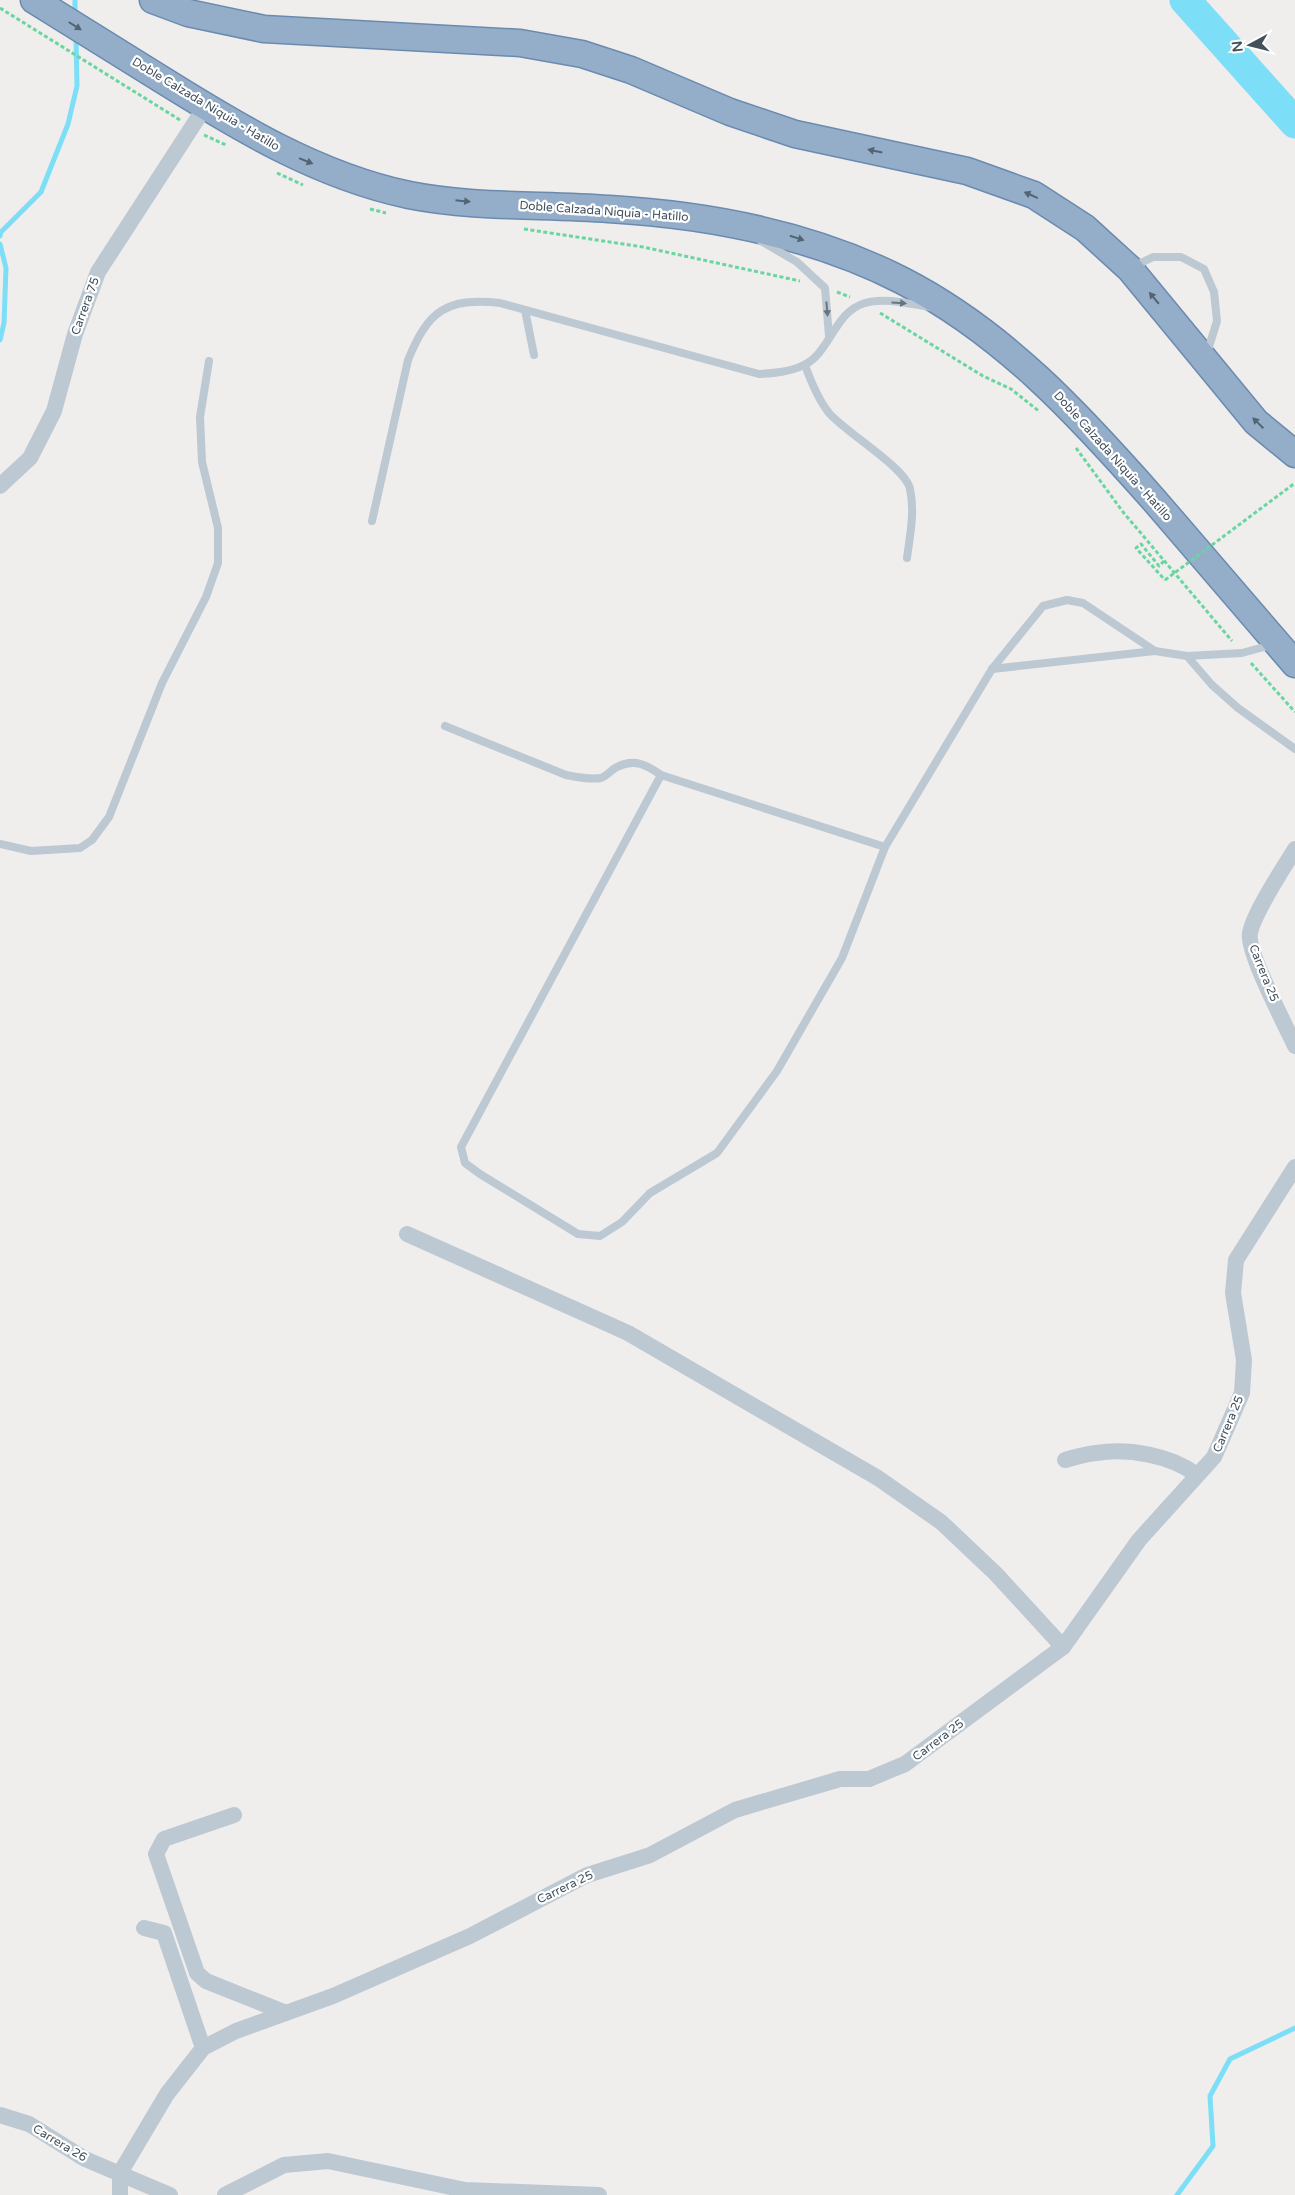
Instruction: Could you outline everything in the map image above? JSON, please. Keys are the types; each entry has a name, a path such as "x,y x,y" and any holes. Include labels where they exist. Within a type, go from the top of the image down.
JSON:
{"highway":[{"name":"Doble Calzada Niquia - Hatillo","path":"34,0 198,117 348,178 409,195 465,202 658,213 730,223 790,236 854,258 906,282 956,312 1012,355 1058,396 1103,443 1295,664"},
{"path":"153,0 188,14 264,29 520,43 582,54 631,70 730,112 795,134 967,171 1034,195 1085,228 1130,269 1256,422 1295,454"}],"street":[{"name":"Carrera 75","path":"0,486 30,458 54,412 75,334 98,272 198,117"},
{"name":"Carrera 25","path":"1295,849 1254,920 1249,935 1255,958 1295,1046"},
{"name":"Carrera 25","path":"203,2048 236,2031 333,1996 470,1936 587,1875 650,1855 735,1810 840,1779 869,1779 905,1764 1063,1647 1139,1540 1214,1457 1242,1393 1244,1360 1233,1293 1236,1260 1295,1168"},
{"path":"406,1234 628,1334 878,1478 941,1522 996,1574 1063,1647"},
{"path":"1065,1460 1097,1452 1121,1452 1150,1456 1180,1464 1197,1475"},
{"path":"234,1815 164,1839 156,1854 197,1972 206,1981 286,2013"},
{"path":"120,2195 120,2173 167,2094 203,2048 164,1934 144,1928"},
{"name":"Carrera 26","path":"0,2115 29,2124 85,2158 170,2195"},
{"path":"226,2195 284,2165 328,2161 465,2190 599,2195"}],"lane":[{"path":"730,223 797,262 825,288 829,336"},
{"path":"1130,269 1153,256 1180,257 1204,269 1214,292 1217,321 1205,360"},
{"path":"372,521 408,360 418,335 431,318 450,305 477,301 500,303 759,374 788,372 805,365 818,355 829,336 848,313 864,303 907,303 956,312"},
{"path":"525,310 534,355"},
{"path":"0,844 31,851 80,848 92,840 108,817 162,684 206,597 218,563 218,528 202,462 200,417 209,361"},
{"path":"805,365 814,388 830,414 893,467 910,487 912,517 906,558"},
{"path":"660,775 460,1147 465,1163 578,1234 600,1236 622,1222 650,1193 716,1153 776,1071 842,958 885,846 992,669 1043,606 1067,600 1083,603 1155,651"},
{"path":"992,669 1155,651 1187,656 1242,652 1278,644"},
{"path":"1187,656 1212,685 1295,749"},
{"path":"445,726 566,775 583,778 602,778 618,766 632,761 646,765 660,775 885,846"}],"path":[{"path":"0,8 198,117 234,149"},
{"path":"275,171 309,187"},
{"path":"361,206 378,212 388,213"},
{"path":"516,228 644,247 846,294 864,303 983,376 1011,389 1040,412"},
{"path":"1072,443 1123,512 1295,712"},
{"path":"1164,561 1159,566 1141,544 1136,548 1164,580 1295,483"}],"waterway":[{"path":"75,0 75,16"},
{"path":"1185,0 1295,123"},
{"path":"0,236 1,232 41,192 68,124 77,86 76,37"},
{"path":"0,244 6,268 4,323 0,340"},
{"path":"1177,2195 1213,2146 1210,2096 1230,2059 1295,2028"}]}
